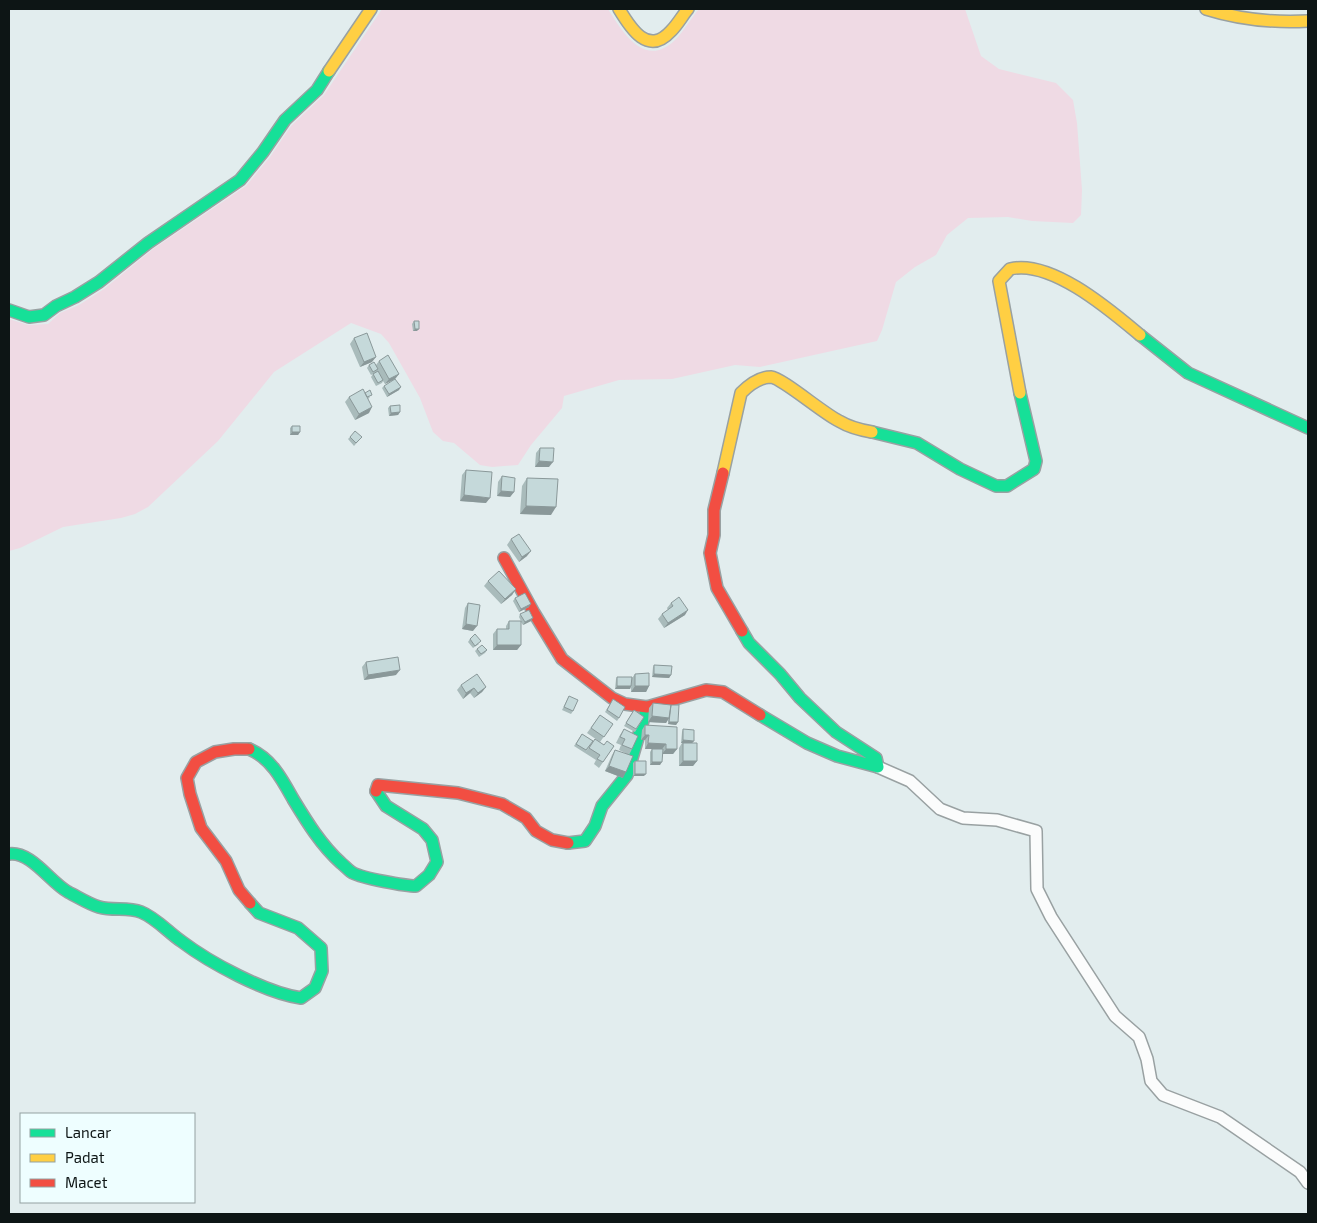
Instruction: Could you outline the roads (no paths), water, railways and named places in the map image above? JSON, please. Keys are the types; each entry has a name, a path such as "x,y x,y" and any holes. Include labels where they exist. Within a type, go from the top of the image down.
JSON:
{"street":[{"path":"9,310 29,317 44,315 56,306 99,282 148,243 240,180 263,152 284,120 317,90 371,9"},
{"path":"619,9 634,32 640,38 651,41 661,40 670,32 688,9"},
{"path":"1206,9 1228,16 1278,23 1308,21"},
{"path":"878,767 876,758 836,732 800,698 780,674 749,643 717,588 710,553 714,535 714,510 741,394 750,384 770,377 779,379 838,421 857,429 917,444 987,482 996,486 1007,486 1034,469 1036,461 1015,374 1000,281 1004,274 1012,268 1036,268 1063,280 1115,315 1188,373 1308,428"},
{"path":"504,558 562,659 612,698 625,704 647,707 706,690 723,692 807,743 837,756 878,767 910,781 940,809 963,818 997,820 1036,831 1037,889 1051,917 1115,1016 1139,1037 1147,1060 1151,1081 1162,1096 1220,1117 1300,1172 1308,1183"},
{"path":"9,854 16,853 27,858 66,891 100,906 141,912 156,921 182,942 235,974 287,996 301,998 315,988 322,971 321,948 298,928 259,913 239,890 226,861 201,828 187,778 196,762 215,752 234,748 246,748 256,752 270,763 281,777 318,838 352,873 406,886 416,886 429,875 437,862 432,840 423,829 386,806 375,790 378,785 458,793 502,804 526,818 536,831 552,840 566,843 585,841 595,826 602,806 608,796 627,775 647,707"}]}
